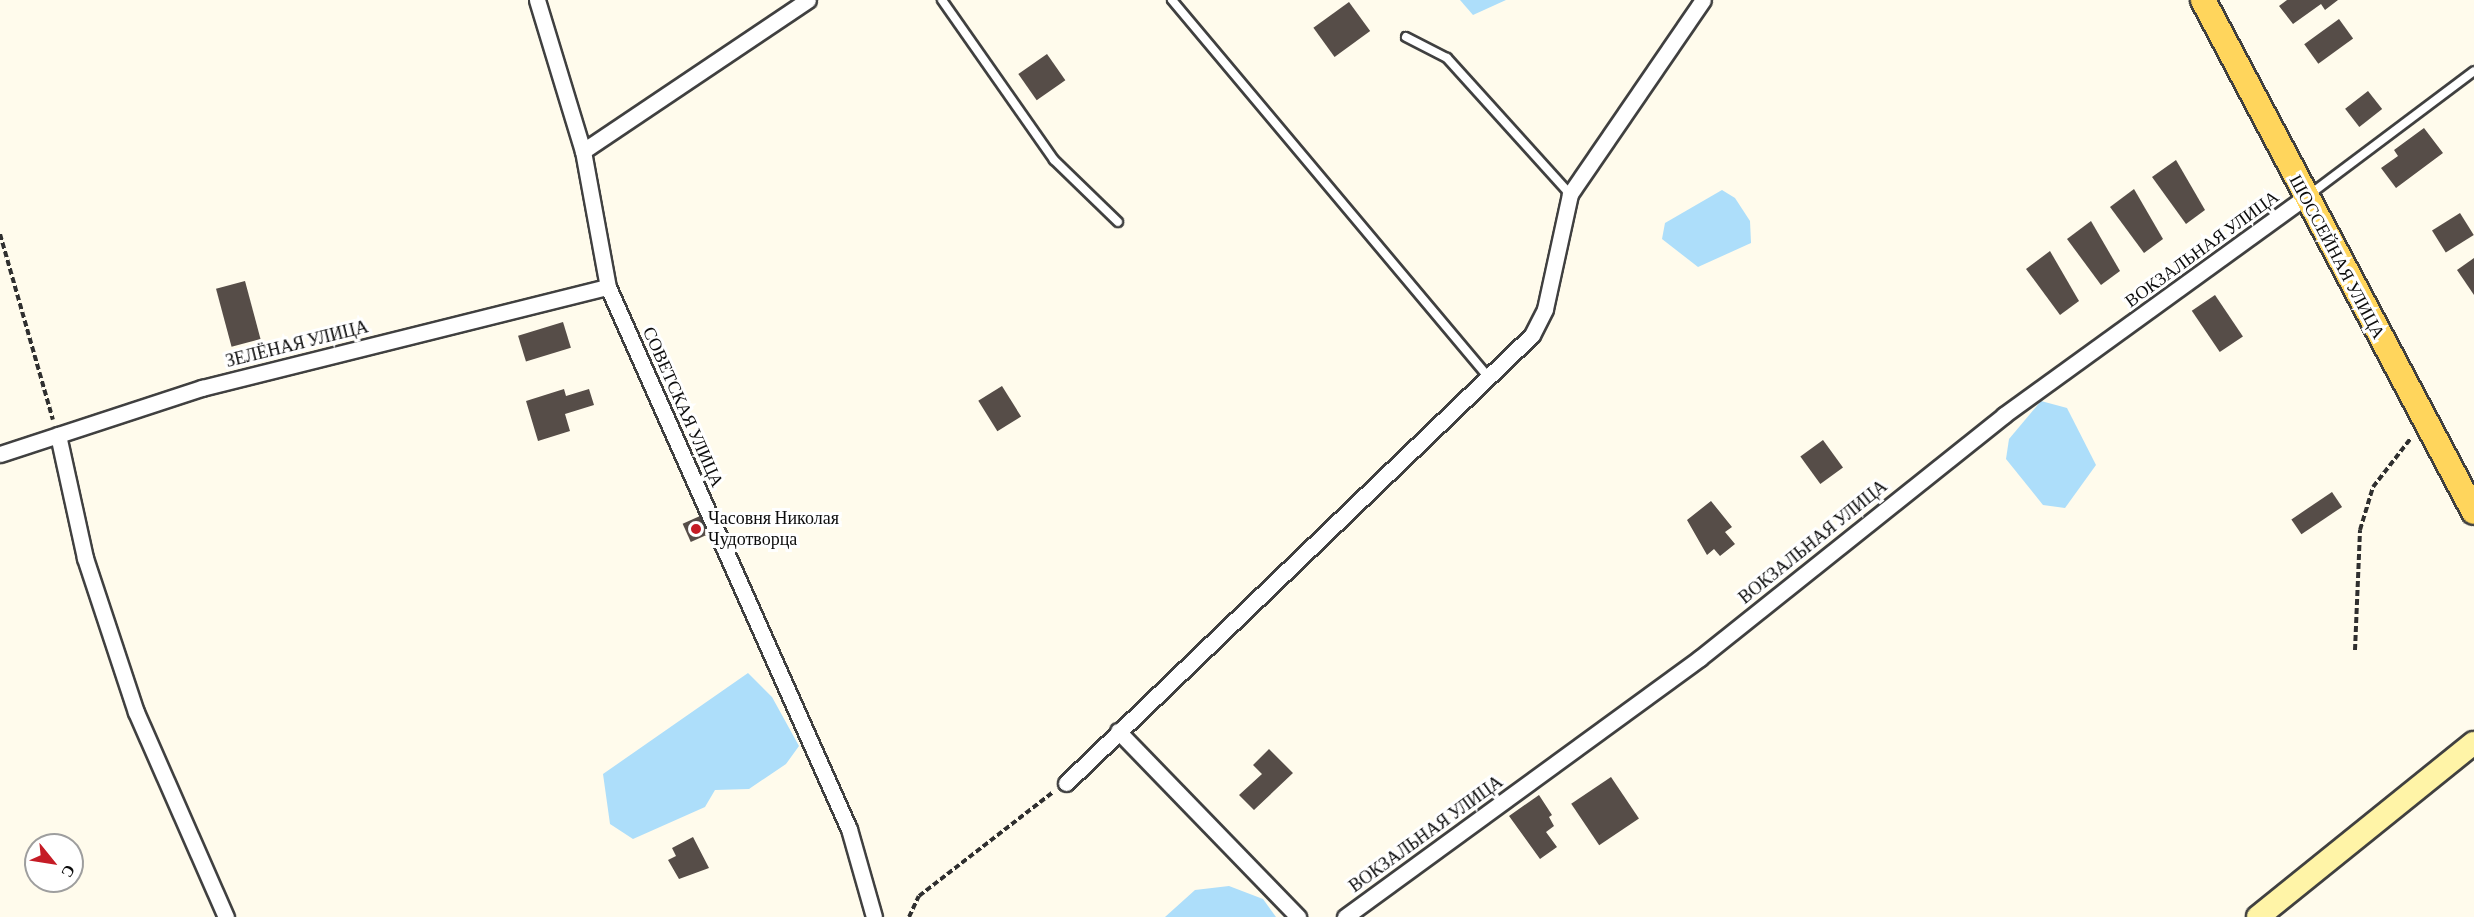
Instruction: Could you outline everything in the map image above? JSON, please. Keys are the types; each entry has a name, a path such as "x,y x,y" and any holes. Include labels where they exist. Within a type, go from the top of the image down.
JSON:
{"main road":[{"name":"ШОССЕЙНАЯ УЛИЦА","path":"2203,0 2474,512"}],"street":[{"name":"СОВЕТСКАЯ УЛИЦА","path":"537,0 583,151 608,287 849,829 874,917"},
{"path":"583,151 808,0"},
{"path":"1066,783 1532,335 1545,309 1570,194 1703,0"},
{"name":"ВОКЗАЛЬНАЯ УЛИЦА","path":"1345,917 1700,657 2004,415 2306,197"},
{"name":"ЗЕЛЁНАЯ УЛИЦА","path":"0,454 202,388 608,287"},
{"path":"58,435 85,558 136,712 226,917"},
{"path":"1118,731 1298,917"},
{"path":"2258,917 2280,908 2474,743"}],"lane":[{"path":"942,0 1054,160 1118,222"},
{"path":"1172,0 1487,376"},
{"path":"1406,37 1447,58 1570,194"},
{"path":"2306,197 2474,71"}],"path":[{"path":"0,234 58,435"},
{"path":"2355,650 2360,530 2370,498 2401,448 2426,422"},
{"path":"909,917 918,896 1066,783"}],"water":[{"path":"1460,0 1506,0 1473,15"},
{"path":"1722,190 1735,198 1750,221 1751,243 1698,267 1662,239 1665,223"},
{"path":"2041,401 2067,408 2096,465 2065,508 2043,505 2006,459 2009,439"},
{"path":"748,673 772,697 799,746 786,764 749,789 715,790 705,807 633,839 610,824 603,774"},
{"path":"1229,886 1263,899 1276,917 1165,917 1195,890"}],"building":[{"path":"2287,0 2338,0 2325,10 2321,4 2293,24 2279,6"},
{"path":"1349,2 1370,31 1335,57 1313,28"},
{"path":"2339,19 2353,38 2318,64 2304,44"},
{"path":"1047,54 1065,80 1037,100 1018,74"},
{"path":"2368,91 2382,109 2359,127 2345,109"},
{"path":"2424,128 2443,153 2396,188 2381,168 2398,156 2394,150"},
{"path":"2176,160 2205,210 2186,224 2152,177"},
{"path":"2134,189 2163,239 2144,253 2110,207"},
{"path":"2460,213 2474,235 2446,253 2432,230"},
{"path":"2091,221 2120,271 2101,285 2067,239"},
{"path":"2050,251 2079,301 2060,315 2026,269"},
{"path":"2474,258 2474,295 2457,270"},
{"path":"245,281 261,339 232,347 216,289"},
{"path":"2215,295 2243,336 2220,352 2192,311"},
{"path":"563,322 571,348 526,362 518,336"},
{"path":"1002,386 1021,417 997,431 978,401"},
{"path":"564,389 566,396 589,389 594,405 565,414 570,431 538,441 526,401"},
{"path":"1823,440 1843,468 1820,484 1800,456"},
{"path":"2332,492 2342,507 2301,534 2291,519"},
{"path":"1711,501 1732,527 1725,532 1735,544 1720,556 1714,549 1707,555 1687,520"},
{"name":"Часовня Николая Чудотворца","path":"700,516 708,534 691,542 683,524"},
{"path":"1269,749 1293,773 1254,810 1239,795 1262,774 1253,765"},
{"path":"1611,777 1639,818 1599,845 1571,804"},
{"path":"1539,795 1552,815 1549,817 1554,826 1546,832 1557,847 1540,859 1509,816"},
{"path":"693,837 709,868 679,879 668,860 676,856 672,848"}],"place":[{"name":"Часовня Николая Чудотворца","path":"696,529"}]}
